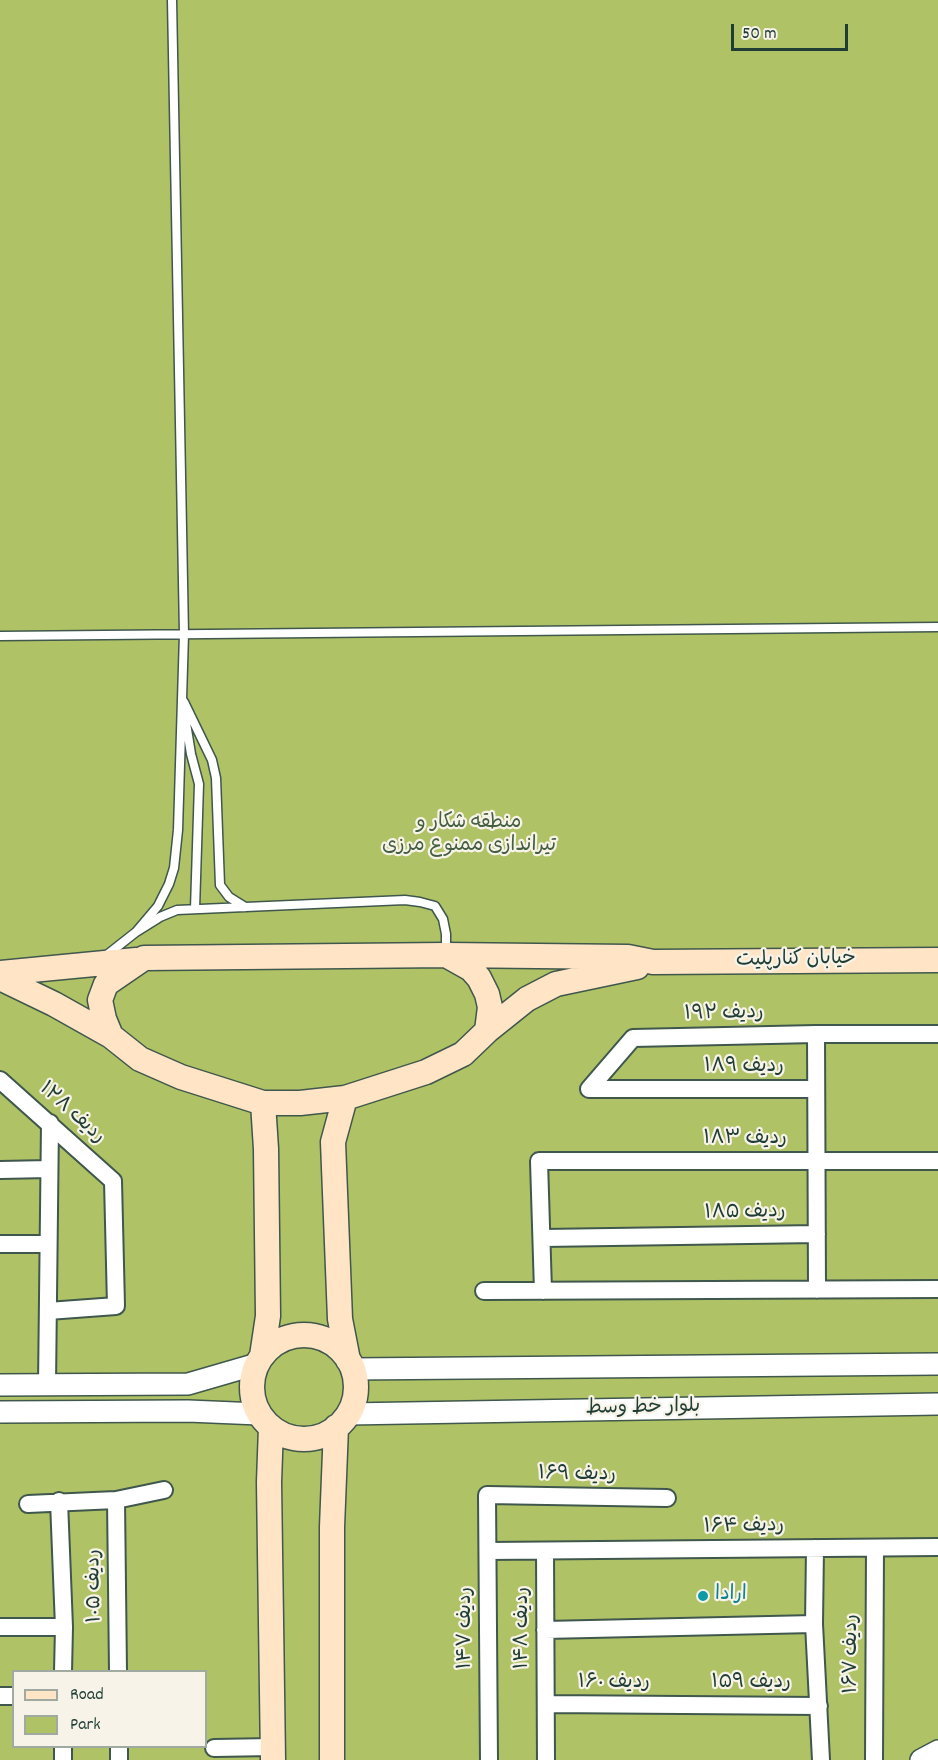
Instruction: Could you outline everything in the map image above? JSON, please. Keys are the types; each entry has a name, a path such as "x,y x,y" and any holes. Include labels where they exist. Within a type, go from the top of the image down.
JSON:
{"main road":[{"name":"خیابان کنارپلیت","path":"144,958 446,955 628,957 653,962 938,960"},
{"path":"446,955 471,969 479,978 490,1006 488,1031"},
{"path":"0,973 95,965 144,958"},
{"path":"111,1036 100,1000 106,984 144,958"},
{"name":"خیابان کنارپلیت","path":"111,1036 140,1059 181,1077 263,1103 300,1103 345,1098 426,1072 463,1054 527,999 556,984 653,962"},
{"path":"0,978 54,1004 111,1036"},
{"path":"265,1421 286,1436 304,1439 321,1436 342,1420 354,1399 355,1384 340,1319 333,1142 345,1098"},
{"path":"263,1103 266,1149 268,1316 252,1381 253,1398 265,1421 269,1482 273,1753"},
{"path":"259,1360 272,1346 299,1335 313,1336 327,1341 339,1349 350,1364"},
{"path":"332,1760 332,1527 342,1420"}],"street":[{"path":"816,1034 817,1290"},
{"name":"ردیف ۱۹۲","path":"589,1089 633,1038 938,1034"},
{"name":"ردیف ۱۲۸","path":"0,1080 8,1093 50,1123 113,1181 116,1306 48,1311"},
{"name":"ردیف ۱۸۹","path":"589,1089 816,1089"},
{"path":"47,1385 50,1123"},
{"name":"ردیف ۱۸۳","path":"543,1238 539,1161 938,1161"},
{"path":"0,1170 49,1169"},
{"name":"ردیف ۱۸۵","path":"543,1238 817,1234"},
{"path":"543,1238 543,1291"},
{"path":"0,1244 48,1244"},
{"path":"484,1292 938,1289"},
{"path":"0,1385 188,1384 259,1360"},
{"path":"350,1364 938,1364"},
{"name":"بلوار خط وسط","path":"342,1420 938,1404"},
{"path":"0,1412 188,1411 265,1421"},
{"path":"28,1503 116,1500 164,1490"},
{"name":"ردیف ۱۶۹","path":"487,1496 667,1498"},
{"name":"ردیف ۱۴۷","path":"487,1496 489,1760"},
{"name":"ردیف ۱۰۵","path":"116,1500 118,1670"},
{"path":"59,1501 64,1627 63,1670"},
{"name":"ردیف ۱۶۴","path":"488,1551 938,1547"},
{"path":"815,1548 814,1624 821,1760"},
{"name":"ردیف ۱۶۷","path":"874,1760 875,1548"},
{"name":"ردیف ۱۴۸","path":"545,1551 546,1760"},
{"path":"545,1630 814,1624"},
{"path":"0,1627 64,1627"},
{"name":"ردیف ۱۶۰","path":"546,1704 682,1705"},
{"name":"ردیف ۱۵۹","path":"682,1705 819,1706"},
{"path":"214,1748 273,1753"},
{"path":"921,1760 938,1751"}],"lane":[{"path":"136,932 158,906 169,884 174,868 178,830 184,634 172,0"},
{"path":"0,636 938,627"},
{"path":"182,696 212,760 216,778 219,885 229,897 246,907"},
{"path":"182,696 191,754 199,784 195,909"},
{"path":"95,965 113,948 136,932 160,917 177,910 405,900 435,906 443,919 446,955"}],"green space":[{"name":"منطقه شکار و تیراندازی ممنوع مرزی","path":"0,0 938,0 938,1760 0,1760"}],"place":[{"name":"ارادا","path":"703,1596"}]}
